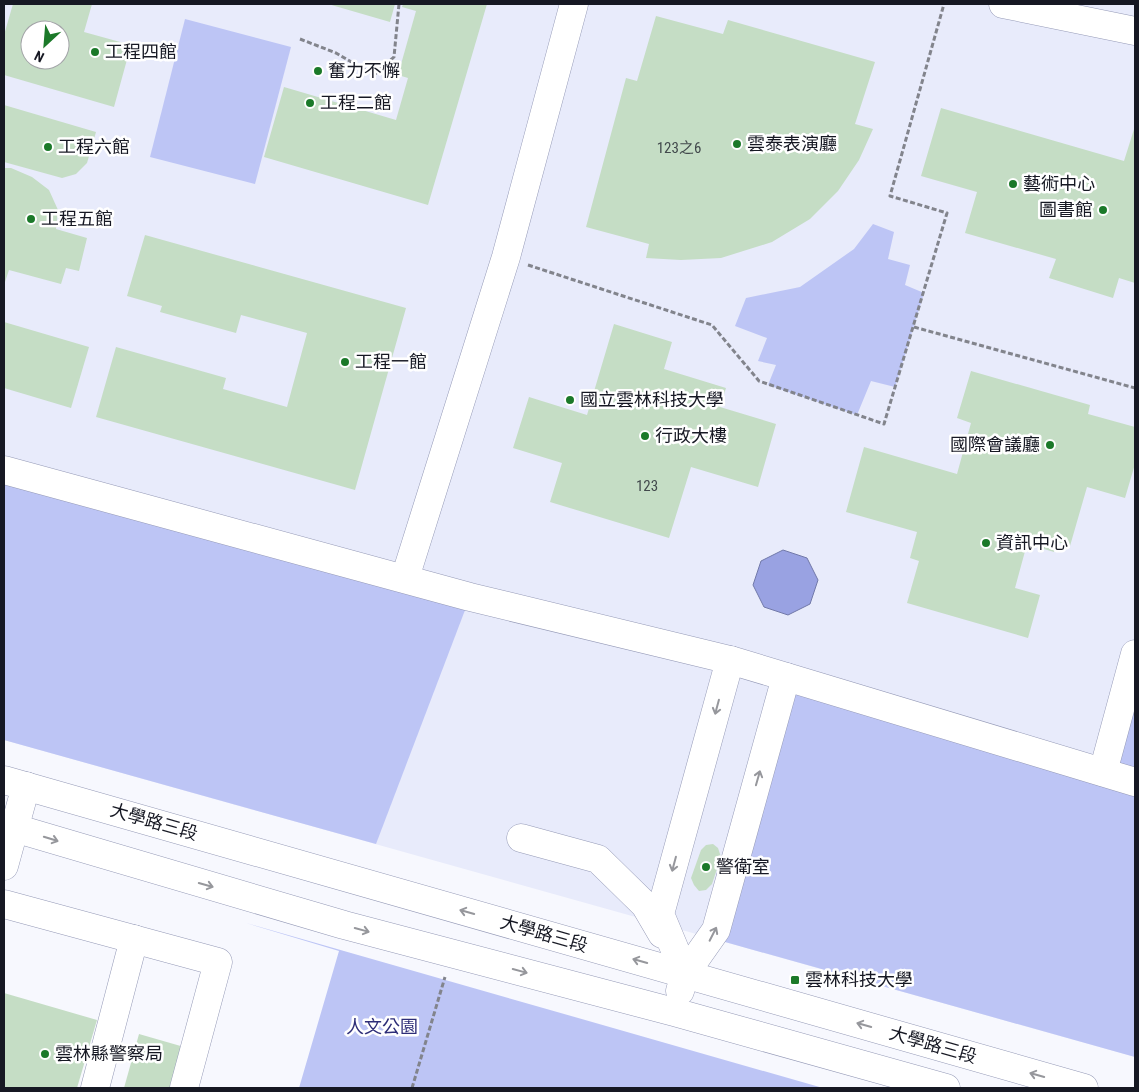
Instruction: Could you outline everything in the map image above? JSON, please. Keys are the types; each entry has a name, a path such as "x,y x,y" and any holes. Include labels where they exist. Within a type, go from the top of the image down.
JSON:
{"street":[{"path":"405,578 506,258 574,4"},
{"path":"1003,4 1135,31"},
{"path":"1071,4 1135,17"},
{"path":"4,470 470,597 730,660 1135,782"},
{"path":"1103,772 1135,654"},
{"path":"685,974 660,914 730,660"},
{"path":"674,1012 685,974 716,930 786,677"},
{"path":"4,866 15,783"},
{"name":"大學路三段","path":"15,783 1084,1088"},
{"path":"10,826 344,925 674,1012 946,1088"},
{"path":"521,838 598,859 645,905 685,974"},
{"path":"4,904 218,962 184,1088"},
{"path":"95,1088 134,939"}],"path":[{"path":"300,39 336,53 374,75 394,57 399,4"},
{"path":"506,258 712,325 758,381 884,424 947,213 890,196 944,4"},
{"path":"914,327 1135,388"},
{"path":"412,1088 443,979 462,956"}],"shaded area":[{"name":"國立雲林科技大學","path":"4,4 1135,4 1135,1057 4,740"},
{"path":"783,550 807,558 818,580 810,604 788,615 764,607 753,585 761,561"}],"green space":[{"path":"185,19 291,47 255,184 150,157"},
{"path":"873,224 894,232 888,259 910,265 905,285 924,293 895,387 871,381 857,415 768,385 776,365 758,361 767,338 735,326 746,298 800,287 854,249"},
{"path":"4,470 470,597 376,844 4,740"},
{"path":"1135,654 1135,1057 711,938 786,677 1103,772"},
{"name":"人文公園","path":"246,923 823,1088 299,1088 339,951"}],"building":[{"name":"工程四館","path":"13,4 92,4 84,32 131,45 114,107 4,75 4,35"},
{"path":"328,4 395,4 390,22"},
{"name":"工程二館","path":"403,4 487,4 428,205 264,157 284,87 396,120 408,78 398,75 416,11 402,7"},
{"name":"雲泰表演廳","path":"656,16 723,34 728,20 875,62 855,124 873,129 859,160 838,191 810,219 772,242 721,258 681,260 646,258 649,244 586,227 626,78 637,81"},
{"name":"工程六館","path":"4,105 96,132 87,163 76,174 62,178 4,162"},
{"name":"藝術中心","path":"941,108 1124,161 1135,126 1135,283 1119,278 1113,298 1049,278 1056,259 965,233 977,192 921,176"},
{"name":"工程五館","path":"4,168 11,168 32,177 49,190 58,210 56,229 87,238 79,271 66,268 61,284 9,270 4,285"},
{"name":"工程一館","path":"145,235 406,308 355,490 96,417 116,347 226,378 223,389 287,407 307,333 241,315 236,333 160,312 162,306 127,296"},
{"path":"4,322 89,347 71,408 4,388"},
{"name":"行政大樓","path":"614,324 672,342 664,369 726,388 720,407 776,424 758,487 691,467 669,538 550,502 562,463 513,448 529,397 587,415"},
{"path":"971,371 1090,405 1088,414 1135,427 1135,464 1125,498 1087,487 1070,546 1057,542 1054,552 1027,544 1015,588 1040,595 1028,638 907,603 919,561 910,558 917,532 846,512 864,447 957,474 971,423 957,418"},
{"name":"警衛室","path":"713,844 718,848 721,857 712,884 706,890 699,891 691,878 701,850 706,845"},
{"name":"雲林縣警察局","path":"4,993 97,1020 77,1088 4,1088"},
{"path":"139,1034 191,1049 180,1088 124,1088"}],"place":[{"name":"工程四館","path":"95,52"},
{"name":"奮力不懈","path":"318,71"},
{"name":"工程二館","path":"310,103"},
{"name":"雲泰表演廳","path":"737,144"},
{"name":"工程六館","path":"48,147"},
{"name":"藝術中心","path":"1013,184"},
{"name":"圖書館","path":"1103,210"},
{"name":"工程五館","path":"31,219"},
{"name":"工程一館","path":"345,362"},
{"name":"國立雲林科技大學","path":"570,400"},
{"name":"行政大樓","path":"645,436"},
{"name":"國際會議廳","path":"1050,445"},
{"name":"資訊中心","path":"986,543"},
{"name":"警衛室","path":"706,867"},
{"name":"雲林科技大學","path":"795,980"},
{"name":"雲林縣警察局","path":"45,1054"}]}
